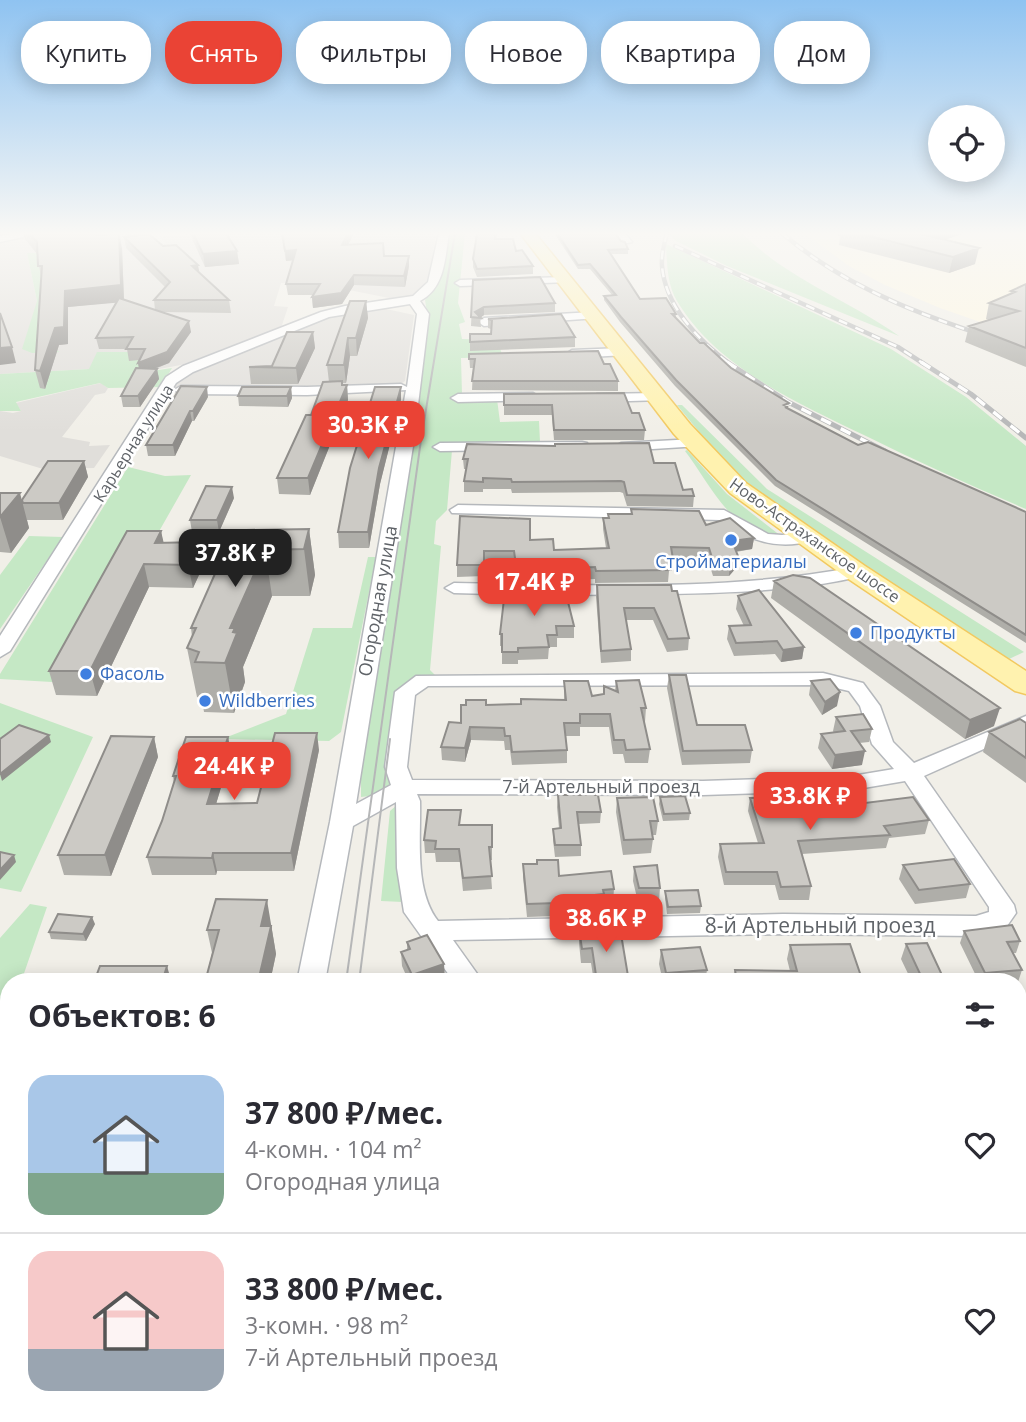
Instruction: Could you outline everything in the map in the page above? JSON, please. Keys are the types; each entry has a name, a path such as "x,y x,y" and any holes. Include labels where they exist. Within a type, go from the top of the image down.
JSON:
{"main road":[{"name":"Ново-Астраханское шоссе","path":"581,299 695,443 738,488 856,572 1026,685"}],"street":[{"name":"Огородная улица","path":"313,973 342,822 349,767 406,446 423,314 413,300"},
{"name":"Карьерная улица","path":"0,651 121,464 171,380 188,369 319,316 361,306 413,300"},
{"path":"484,322 594,316"},
{"path":"560,355 622,352"},
{"path":"164,390 307,391 414,387"},
{"path":"458,398 549,397"},
{"path":"586,398 658,397"},
{"path":"440,447 639,447 695,443"},
{"path":"458,510 724,515 760,539 790,541 806,537"},
{"path":"454,588 575,590 738,587 804,582 856,572"},
{"path":"462,973 417,912 409,867 408,801 396,767 405,692 423,680 837,681 856,687 870,706 883,744 911,773"},
{"name":"7-й Артельный проезд","path":"342,822 404,788 421,786 771,786 852,783 911,773 1026,722"},
{"name":"8-й Артельный проезд","path":"432,931 783,924 977,926 998,919 1003,914 1001,905 911,773"}],"shaded area":[{"path":"0,299 37,299 35,311 57,352 46,299 276,299 274,306 288,307 281,328 181,365 137,373 89,369 0,374"},
{"path":"919,299 1026,299 1026,338"},
{"path":"377,307 414,315 405,381 401,384 310,390 176,389 170,386 181,375 336,313"},
{"path":"101,383 108,388 105,393 95,395 62,437 90,442 89,446 110,445 94,468 43,469 0,456 0,411 21,411 16,403"}],"green space":[{"path":"42,299 42,346 60,352 32,353 22,349 37,301"},
{"path":"458,299 465,322 459,324 462,339 497,340 503,357 461,358 462,394 497,399 500,422 539,421 540,442 452,450 447,510 436,521 434,544 441,546 430,670 436,676 417,679 392,782 379,795 361,797 361,765 427,313 425,300"},
{"path":"785,299 891,349 966,397 1026,446 1026,509 813,410 761,381 714,346 694,325 677,301"},
{"path":"809,299 838,299 899,336"},
{"path":"97,352 148,352 138,373 172,368 161,387 108,388 100,383 16,402 21,411 0,411 0,374 89,369"},
{"path":"677,405 682,405 767,489 1024,652 1007,660 756,493 732,472"},
{"path":"687,450 727,494 781,536 764,535 736,519 714,493 685,451"},
{"path":"128,467 165,476 191,475 153,542 128,544 52,682 0,679 0,674"},
{"path":"29,536 63,537 0,629 0,575"},
{"path":"368,557 376,557 341,732 329,741 222,739 286,714 313,628 352,628"},
{"path":"0,703 93,737 21,892 0,888"},
{"path":"397,805 403,902 381,901 390,811"},
{"path":"30,904 47,907 24,973 0,973 0,938"}],"building":[{"path":"40,299 65,299 64,327 55,328 40,371 35,370"},
{"path":"118,299 189,321 167,352 138,363 145,349 126,349 133,337 96,338"},
{"path":"228,299 229,300 154,300"},
{"path":"472,299 553,299 555,303 484,307 475,312 481,318 471,317"},
{"path":"607,299 667,299 676,314 672,314 700,343 704,343 731,368 789,403 784,405 788,407 785,407 858,445 868,442 1026,512 1026,635 776,480 676,380"},
{"path":"998,299 1026,299 1026,348 969,326 1019,311 989,303"},
{"path":"350,301 366,301 356,338 348,338 344,365 327,365"},
{"path":"0,313 12,347 0,348"},
{"path":"561,314 575,337 470,342 470,334 491,334 492,320 488,319"},
{"path":"287,332 313,332 296,368 249,367 272,366"},
{"path":"598,351 604,364 610,364 618,381 472,381 475,359 469,359 469,354"},
{"path":"136,368 157,369 138,396 121,396"},
{"path":"342,381 342,385 347,385 308,478 277,478 306,415 311,415 323,382"},
{"path":"181,386 207,387 193,411 190,411 173,445 146,445"},
{"path":"242,387 291,387 287,396 238,396"},
{"path":"375,387 401,387 379,468 368,532 338,532 350,468"},
{"path":"624,393 632,413 639,413 645,430 554,430 552,405 504,405 504,394"},
{"path":"649,443 654,463 675,463 683,490 692,489 694,496 627,495 624,482 621,481 512,482 511,479 483,478 483,482 464,481 468,459 463,459 467,444 555,446"},
{"path":"48,461 84,461 59,503 23,503 22,500"},
{"path":"206,486 232,487 217,520 190,520"},
{"path":"0,493 20,493 0,517"},
{"path":"631,509 699,511 706,525 730,518 754,538 732,541 738,556 730,564 714,564 709,548 671,547 673,559 668,559 669,570 596,571 595,567 527,570 527,565 516,565 514,551 484,551 484,565 457,565 460,516 530,519 530,540 553,539 554,550 609,548 603,518 609,518 608,514 632,514"},
{"path":"309,529 304,549 265,550 230,628 235,628 233,632 237,633 225,663 195,662 199,652 187,648 196,628 191,628 233,533 246,533 247,530"},
{"path":"127,531 161,531 155,543 200,542 188,565 144,564 90,671 49,671"},
{"path":"793,575 810,578 1000,708 970,720 774,581"},
{"path":"597,585 671,585 672,591 677,591 689,638 668,639 654,608 624,608 631,649 601,651"},
{"path":"529,586 564,586 574,626 556,626 557,635 547,635 549,647 518,648 518,652 502,652 500,634 504,599 530,595"},
{"path":"759,590 804,647 783,650 777,641 736,643 729,626 751,625 738,596"},
{"path":"669,675 686,675 697,725 745,725 752,750 683,751"},
{"path":"830,679 840,692 825,702 811,681"},
{"path":"639,680 646,708 641,708 650,749 626,750 624,740 614,740 610,714 580,714 580,723 564,723 567,750 512,752 510,736 505,736 504,728 470,727 465,748 441,747 449,722 461,723 461,705 466,705 466,700 486,700 486,705 521,704 521,699 566,700 564,681 588,681 592,696 604,694 604,686 618,692 616,681"},
{"path":"863,714 872,729 851,731 865,751 835,755 821,734 845,731 836,717"},
{"path":"1020,719 1026,723 1026,758 989,732"},
{"path":"19,725 49,735 0,774 0,739"},
{"path":"275,733 317,733 291,853 213,853 212,858 147,857 162,821 186,737 228,737 207,804 257,803"},
{"path":"111,736 154,737 105,855 58,855"},
{"path":"558,795 598,795 601,812 577,812 581,845 555,845 553,829 561,828"},
{"path":"685,796 690,813 664,814 660,797"},
{"path":"653,797 658,821 650,821 653,839 624,840 617,798"},
{"path":"821,797 825,808 913,797 929,820 884,826 890,835 798,841 811,886 781,887 777,872 726,872 720,844 764,843 750,798"},
{"path":"428,810 461,810 459,825 492,825 492,847 489,847 492,876 463,878 459,849 435,849 436,841 424,840"},
{"path":"0,852 14,855 0,870"},
{"path":"954,859 970,884 919,890 903,865"},
{"path":"537,860 558,860 559,876 611,871 614,889 603,890 604,894 557,899 557,903 527,904 523,864 537,864"},
{"path":"657,865 660,888 639,888 634,867"},
{"path":"698,890 701,906 668,907 665,891"},
{"path":"216,899 267,900 261,926 271,926 260,973 207,973 219,930 207,930"},
{"path":"58,914 92,917 83,934 49,932"},
{"path":"1012,925 1020,941 1007,942 1022,970 985,973 964,931"},
{"path":"620,928 628,973 596,973 592,948 582,949 579,929"},
{"path":"427,935 444,964 411,973 401,952 410,949 407,942"},
{"path":"927,943 941,973 920,973 906,944"},
{"path":"850,944 860,973 736,973 735,970 797,971 790,945"},
{"path":"700,947 707,970 666,973 661,950"},
{"path":"100,966 167,966 165,973 97,973"}],"tram line":[{"path":"347,973 421,440 444,299"},
{"path":"360,973 390,739"}],"railway":[{"path":"672,299 696,333 730,364"},
{"path":"793,299 898,347 924,364"},
{"path":"890,299 961,328 1026,349"},
{"path":"921,362 971,394 1026,438"},
{"path":"730,364 788,402 885,451"}],"place":[{"name":"Стройматериалы","path":"731,540"},
{"name":"Продукты","path":"856,633"},
{"name":"Фасоль","path":"86,674"},
{"name":"Wildberries","path":"205,701"}]}
